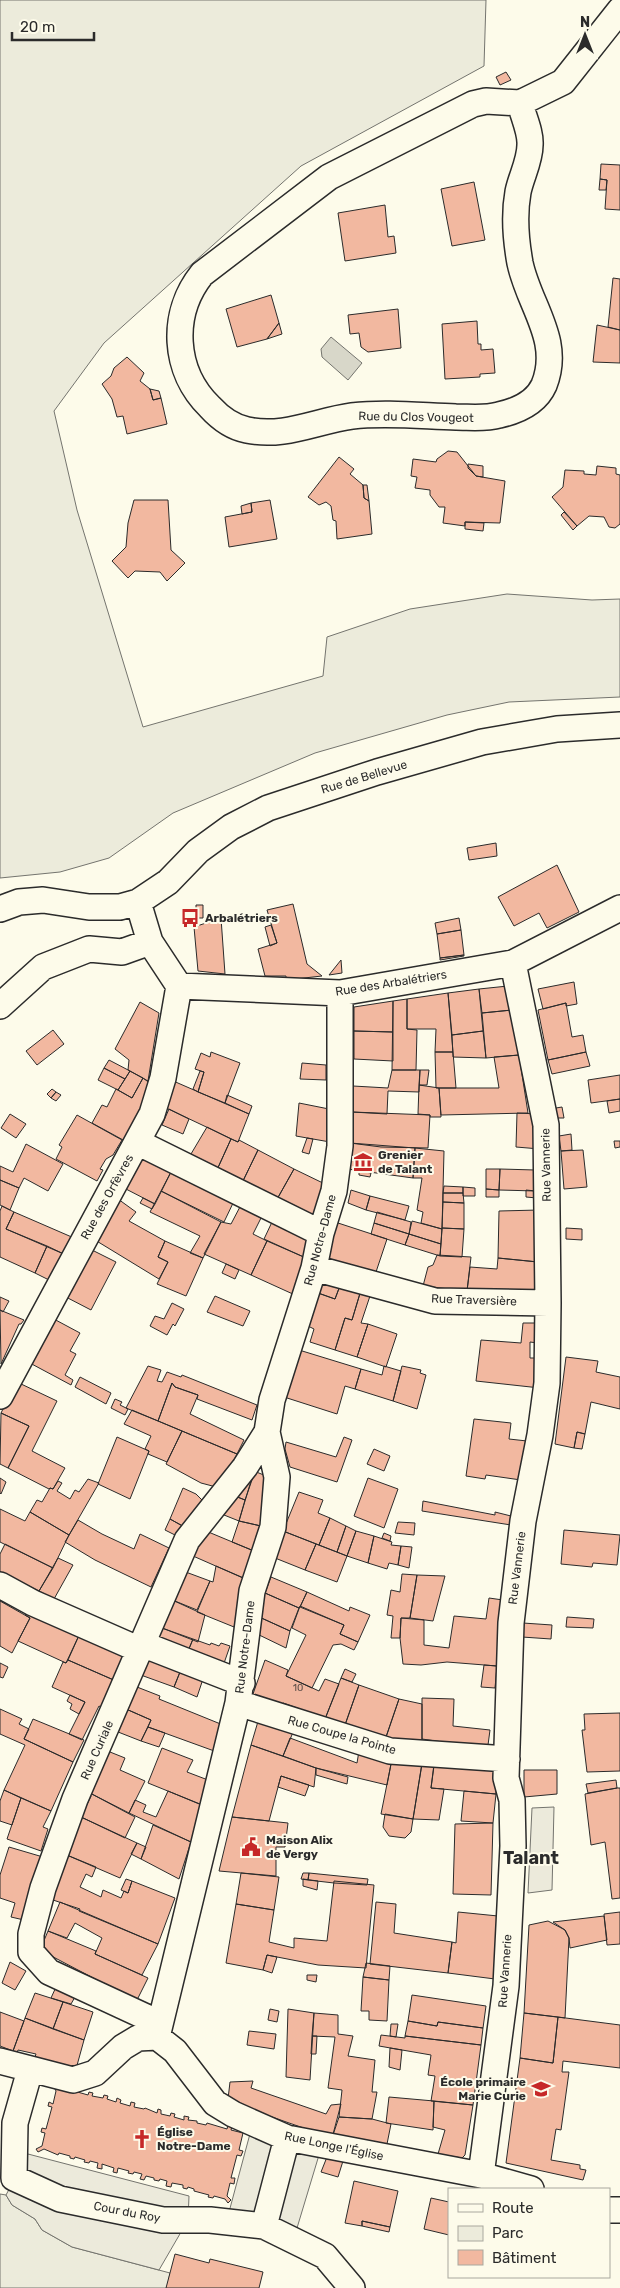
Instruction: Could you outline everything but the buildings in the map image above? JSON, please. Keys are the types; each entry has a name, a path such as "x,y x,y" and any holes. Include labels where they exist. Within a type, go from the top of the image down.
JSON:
{"street":[{"name":"Rue du Clos Vougeot","path":"520,103 530,145 518,192 518,250 524,279 547,334 550,346 550,358 544,385 534,400 521,408 498,416 366,415 338,418 292,431 262,433 244,429 227,422 202,400 191,384 184,368 180,337 182,318 188,295 202,274 329,177 473,104 486,102 520,103 563,82 620,10"},
{"name":"Rue de Bellevue","path":"138,902 168,882 198,851 231,826 268,808 378,772 482,742 557,729 620,725"},
{"path":"0,908 19,902 43,900 89,907 120,907 138,902 150,942 179,986"},
{"name":"Rue des Arbalétriers","path":"179,986 340,992 513,963 620,908"},
{"path":"0,1006 43,967 89,949 122,952 150,942"},
{"name":"Rue Vannerie","path":"481,2175 506,1986 513,1846 512,1800 506,1778 511,1624 523,1522 540,1435 547,1383 546,1125 513,963"},
{"name":"Rue des Orfèvres","path":"0,1396 152,1114 163,1078 179,986"},
{"name":"Rue Notre-Dame","path":"158,2030 240,1693 252,1590 273,1528 277,1477 267,1432 272,1400 314,1268 321,1234 334,1191 340,1146 340,992"},
{"path":"137,1142 321,1234"},
{"name":"Rue Traversière","path":"314,1268 435,1301 548,1303"},
{"name":"Rue Curiale","path":"158,2030 49,1972 31,1952 31,1934 43,1888 75,1799 187,1540 245,1467 267,1432"},
{"name":"Rue Coupe la Pointe","path":"0,1585 32,1603 141,1647 240,1693 390,1752 507,1759"},
{"path":"0,2061 73,2080 95,2073 123,2047 138,2038 158,2030"},
{"name":"Rue Longe l'Église","path":"158,2030 215,2103 233,2114 287,2138 481,2175 528,2188"},
{"name":"Cour du Roy","path":"30,2070 15,2123 14,2178 60,2199 163,2220 210,2220 264,2226"},
{"path":"287,2138 264,2226 325,2256 352,2288"}],"green space":[{"path":"0,0 486,0 484,66 301,166 104,343 54,411 77,510 143,727 323,676 327,637 410,609 507,594 592,600 620,599 620,697 509,702 447,715 315,753 173,813 109,858 60,872 0,878"},
{"path":"0,2194 6,2195 12,2205 35,2219 42,2230 72,2247 170,2273 167,2288 0,2288"}],"shaded area":[{"path":"331,337 362,363 348,380 322,357 321,349"},
{"path":"554,1807 552,1890 528,1893 532,1808"},
{"path":"251,2130 319,2155 297,2228 229,2212"},
{"path":"28,2154 189,2196 188,2220 159,2270 72,2247 42,2230 35,2219 12,2205 6,2195"}],"place":[{"name":"Arbalétriers","path":"190,918"},
{"name":"Grenier de Talant","path":"363,1162"},
{"name":"Maison Alix de Vergy","path":"251,1847"},
{"name":"École primaire Marie Curie","path":"541,2089"},
{"name":"Église Notre-Dame","path":"142,2139"}],"district":[{"name":"Talant","path":"531,1858"}]}
